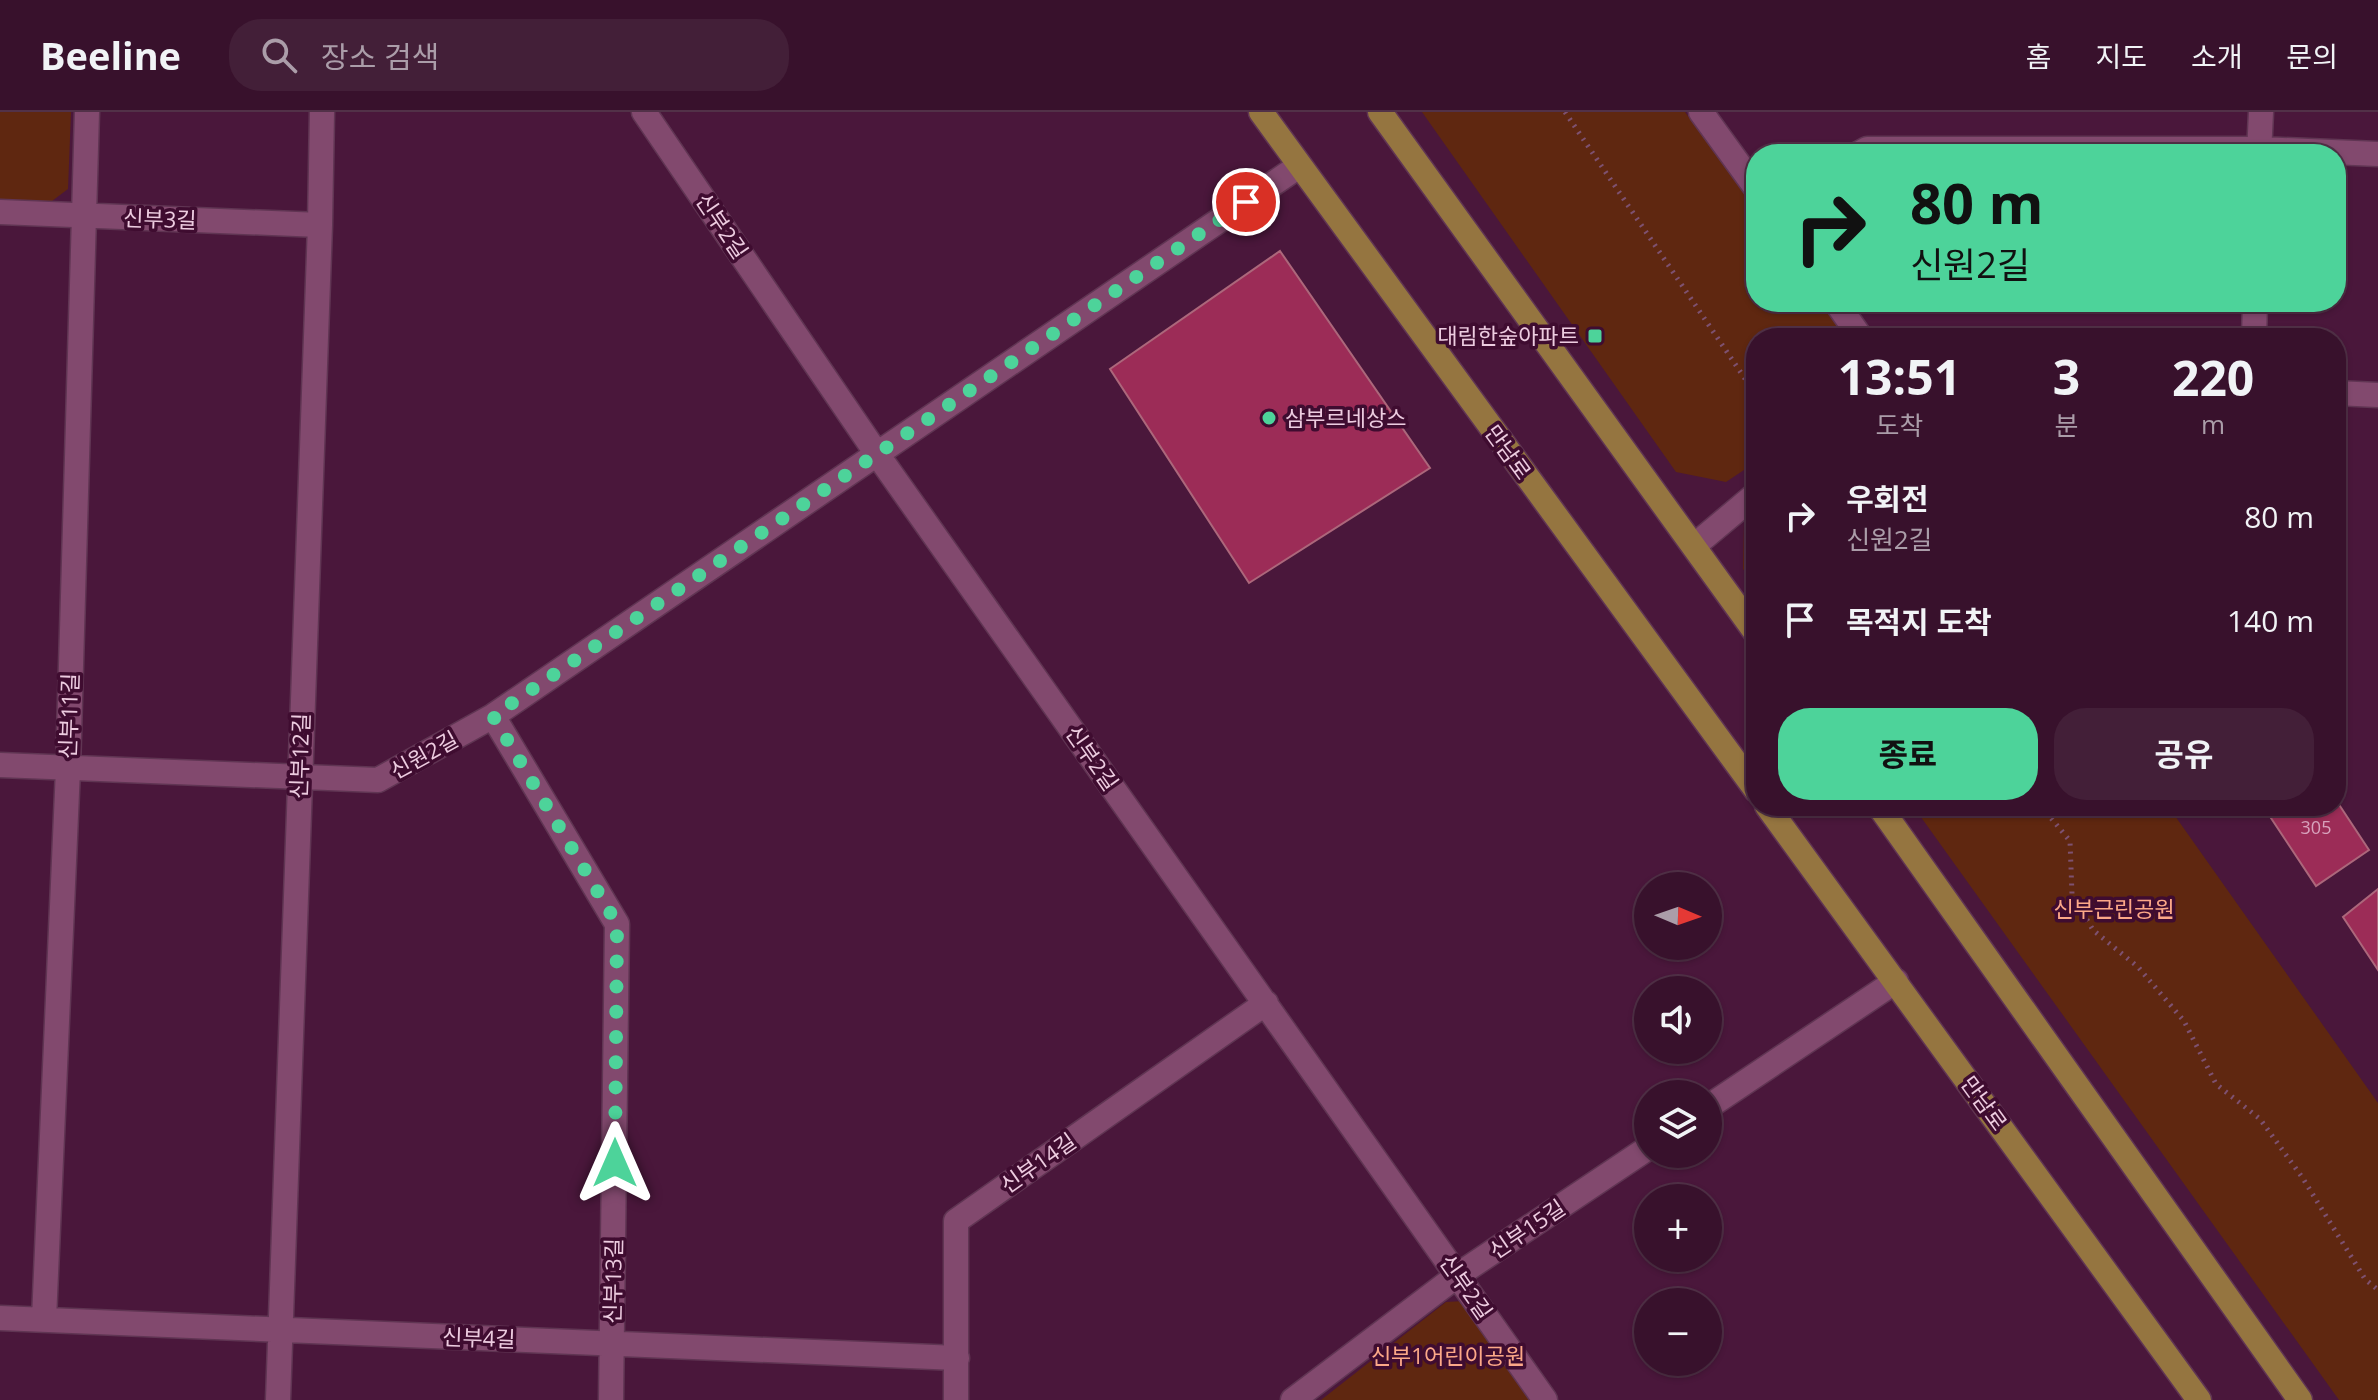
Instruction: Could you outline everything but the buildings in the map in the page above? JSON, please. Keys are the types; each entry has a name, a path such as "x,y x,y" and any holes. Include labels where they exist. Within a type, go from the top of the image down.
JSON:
{"main road":[{"name":"만남로","path":"1261,112 1746,776"},
{"path":"1380,112 1746,619"},
{"name":"만남로","path":"1774,816 2199,1400"},
{"path":"1886,816 2300,1400"}],"street":[{"name":"신부11길","path":"44,1319 68,769 87,112"},
{"name":"신부12길","path":"278,1400 322,112"},
{"name":"신부2길","path":"644,112 877,454 1545,1400"},
{"path":"1701,112 1746,174"},
{"path":"2260,144 2261,112"},
{"path":"2346,153 2378,154"},
{"name":"신원2길","path":"0,765 378,780 493,716 1299,166"},
{"name":"신부3길","path":"0,212 320,225"},
{"path":"2346,393 2378,395"},
{"path":"1694,546 1746,502"},
{"name":"신부13길","path":"493,716 617,924 611,1400"},
{"path":"1722,1098 1896,981"},
{"name":"신부14길","path":"956,1400 956,1221 1266,1003"},
{"name":"신부15길","path":"1293,1400 1458,1275 1634,1157"},
{"name":"신부4길","path":"0,1318 957,1358"}],"path":[{"path":"1565,112 1746,380"},
{"path":"2049,816 2070,841 2072,894 2093,930 2138,967 2184,1021 2216,1084 2260,1119 2302,1177 2365,1279 2378,1290"}],"green space":[{"path":"0,112 71,112 68,189 44,207 0,204"},
{"path":"1422,112 1685,112 1746,196 1746,312 1830,312 1842,328 1746,328 1746,469 1726,482 1676,472"},
{"path":"1746,521 1746,573 1743,569"},
{"name":"신부근린공원","path":"1920,816 2175,816 2378,1103 2378,1400 2339,1400"},
{"name":"신부1어린이공원","path":"1464,1301 1533,1400 1321,1400 1446,1302"}],"place":[{"name":"대림한숲아파트","path":"1595,336"},
{"name":"삼부르네상스","path":"1269,418"}],"route":[{"path":"615,1163 617,924 493,716 1246,202"}]}
